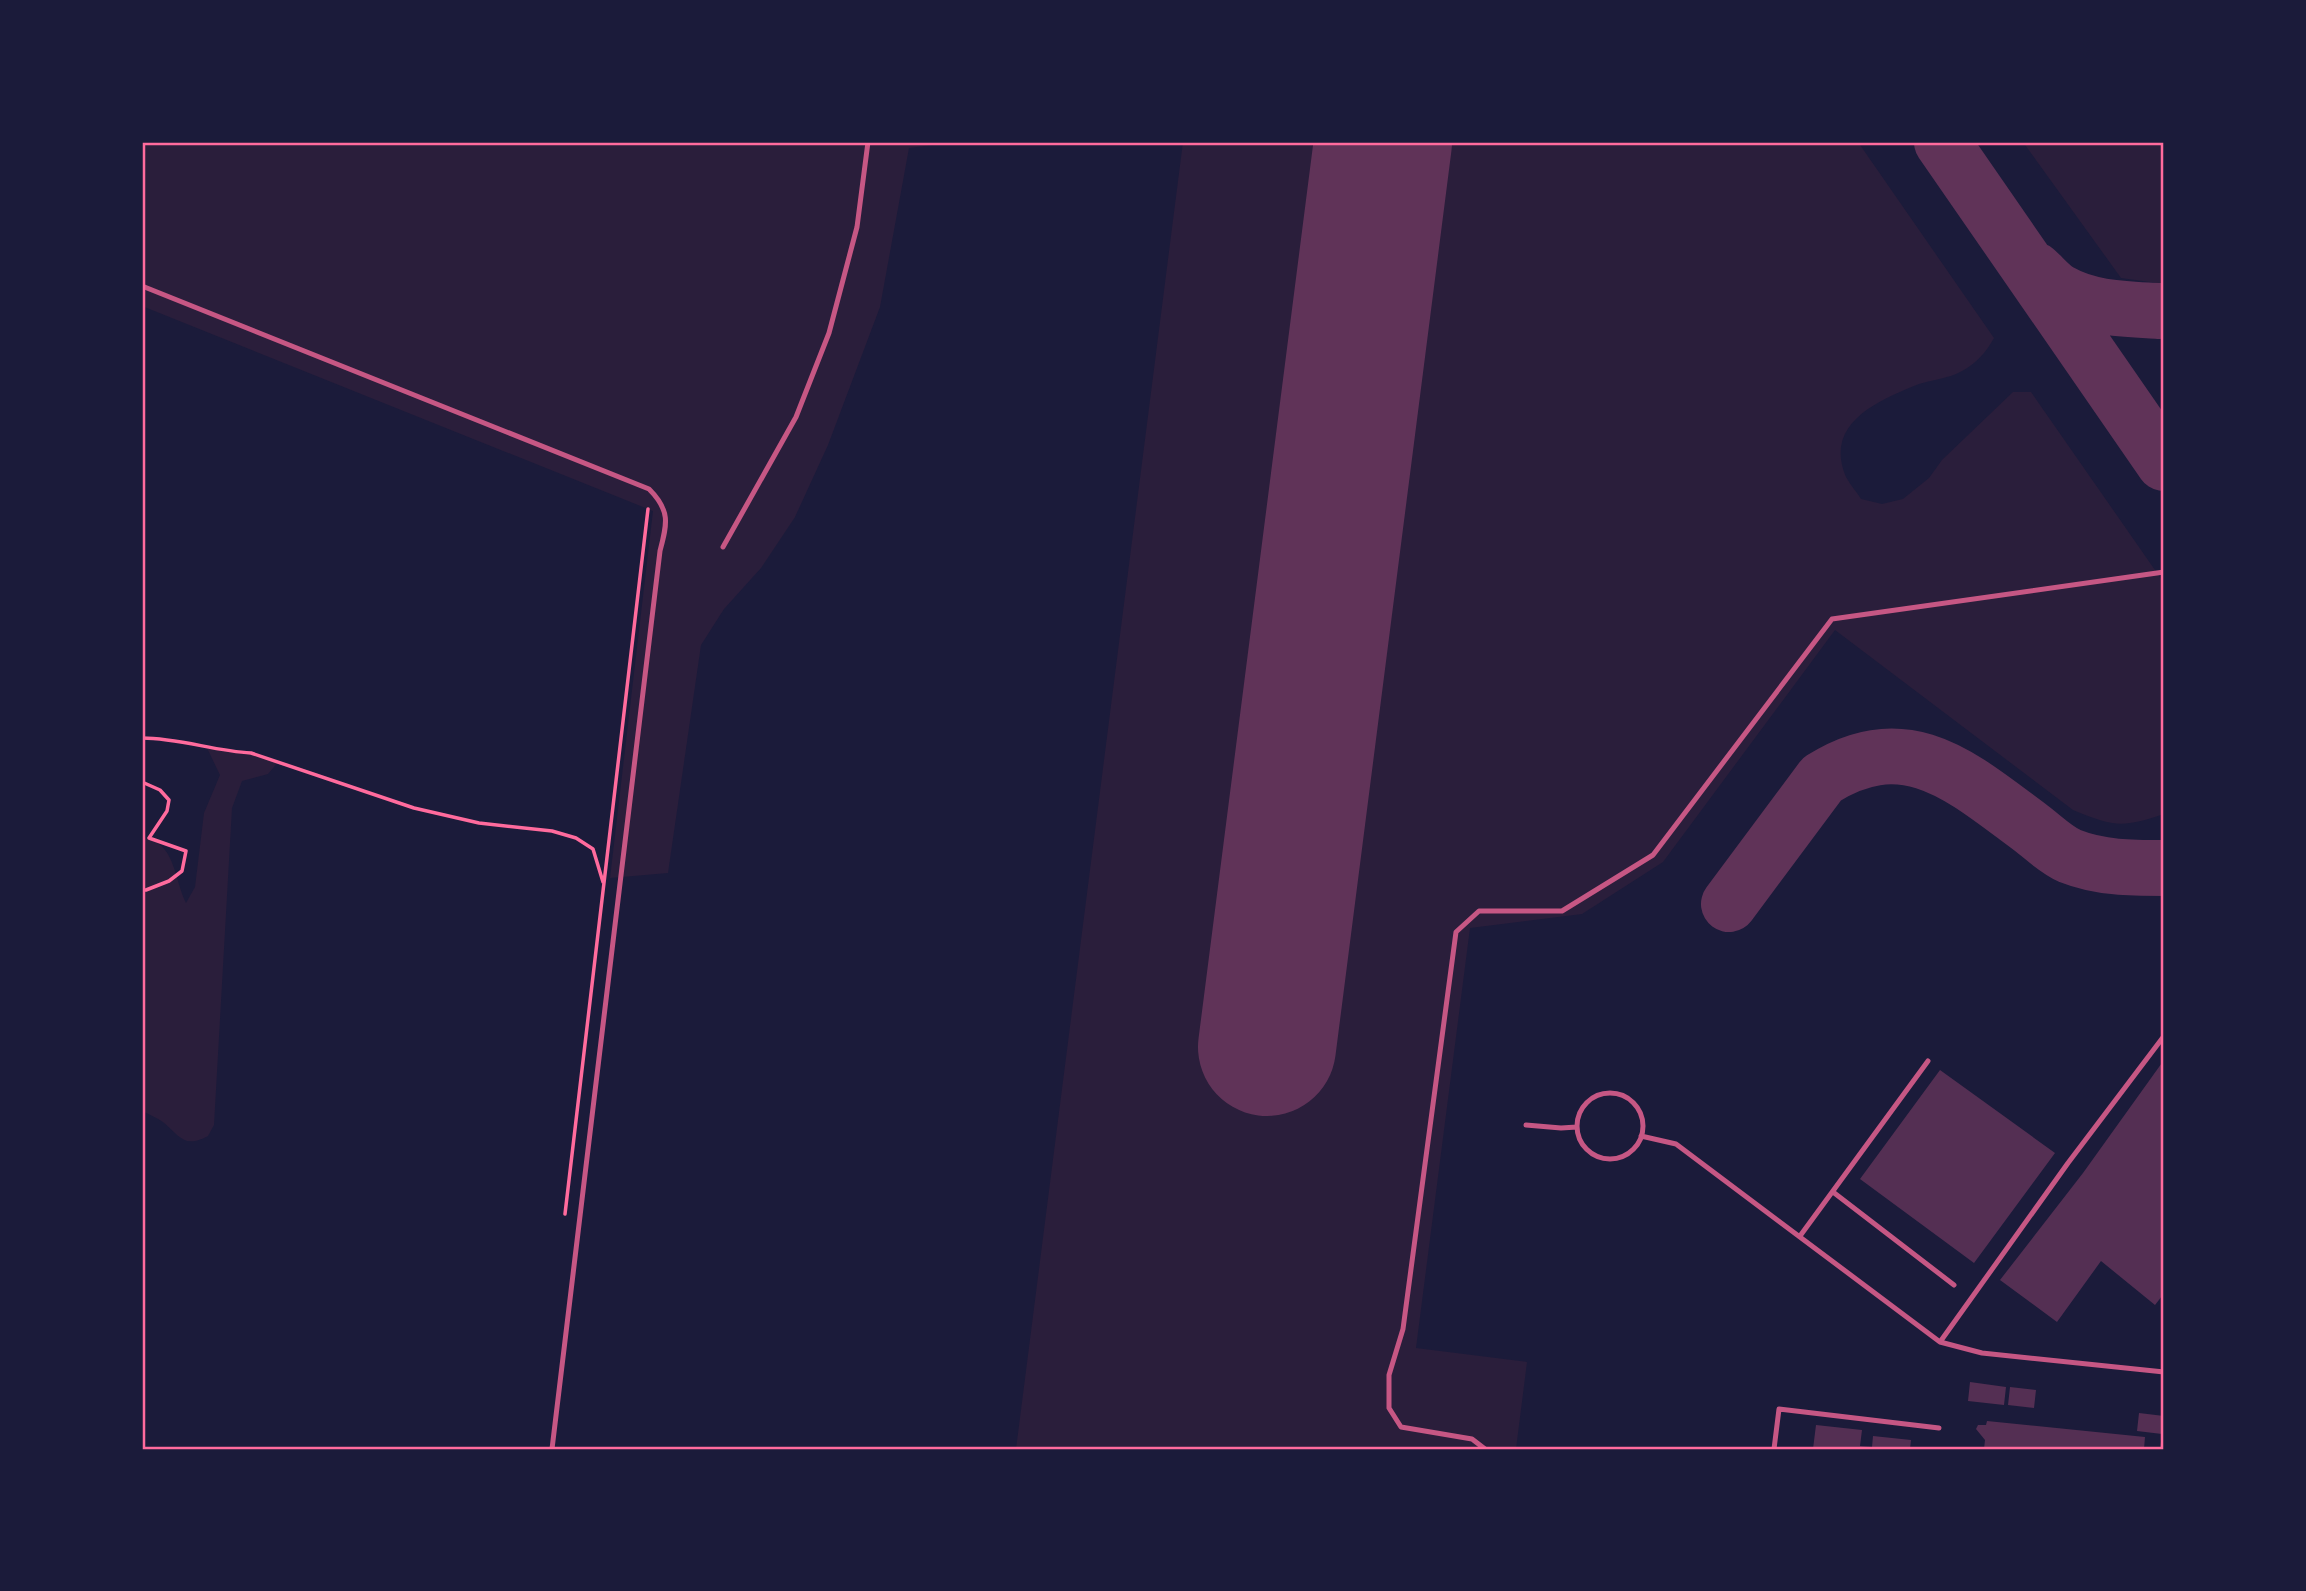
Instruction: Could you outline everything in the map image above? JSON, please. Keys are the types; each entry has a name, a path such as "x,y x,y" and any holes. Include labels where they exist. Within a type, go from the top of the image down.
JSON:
{"lane":[{"path":"723,547 796,417 829,333 857,227 868,142"},
{"path":"142,286 649,489 659,499 667,523 658,565 552,1449"},
{"path":"1485,1449 1472,1439 1401,1427 1389,1408 1389,1375 1404,1329 1456,932 1479,911 1562,911 1653,855 1832,619 2164,572"},
{"path":"1940,1342 2068,1163 2164,1036"},
{"path":"1800,1236 1928,1061"},
{"path":"1613,1093 1624,1096 1639,1110 1643,1121 1641,1136 1633,1150 1613,1159 1592,1154 1584,1147 1577,1127 1578,1115 1584,1105 1592,1098 1613,1093"},
{"path":"1526,1125 1577,1127"},
{"path":"1641,1136 1676,1144 1940,1342 1982,1353 2164,1372"},
{"path":"1833,1192 1954,1284"},
{"path":"1774,1449 1779,1409 1939,1428"}],"path":[{"path":"565,1214 648,509"},
{"path":"142,738 169,740 228,752 251,753 414,808 479,823 552,831 576,838 593,849 604,884"},
{"path":"142,782 160,790 169,800 167,811 149,838 186,851 182,871 169,881 146,890"}],"shaded area":[{"path":"142,142 957,142 909,148 880,307 828,445 795,517 761,568 724,609 701,645 668,873 610,878 653,511 142,306"},
{"path":"1183,142 1858,142 1994,338 1968,368 1903,390 1859,416 1848,428 1842,442 1841,458 1849,483 1861,499 1882,504 1903,499 1929,478 1942,460 2013,392 2031,392 2164,583 2164,814 2138,822 2118,824 2073,810 1835,630 1663,862 1582,914 1470,928 1416,1348 1527,1362 1516,1449 1016,1449"},
{"path":"2023,142 2164,142 2164,284 2121,278"},
{"path":"207,748 251,753 279,761 268,774 242,781 232,808 214,1125 208,1136 188,1141 163,1122 142,1111 142,838 153,840 167,853 186,903 195,887 204,813 220,775"}],"building":[{"path":"2164,1060 2164,1297 2155,1305 2101,1261 2057,1322 2000,1280 2083,1173"},
{"path":"1940,1070 2055,1153 1974,1263 1860,1179"},
{"path":"1970,1382 2006,1387 2004,1405 1968,1401"},
{"path":"2010,1387 2036,1390 2034,1408 2008,1405"},
{"path":"2139,1413 2164,1416 2164,1449 2160,1449 2162,1434 2137,1431"},
{"path":"1987,1421 2145,1437 2144,1449 1984,1449 1985,1440 1976,1429 1978,1425 1986,1425"},
{"path":"1816,1425 1862,1430 1860,1446 1872,1447 1873,1436 1911,1440 1910,1449 1813,1449"}],"taxiway":[{"path":"1942,142 2164,463"},
{"path":"2035,270 2057,290 2083,302 2159,311"},
{"path":"1729,904 1822,779 1853,764 1881,757 1908,758 1933,764 1957,776 2070,856 2104,865 2164,868"}],"runway":[{"path":"1267,1047 1383,142"}]}
